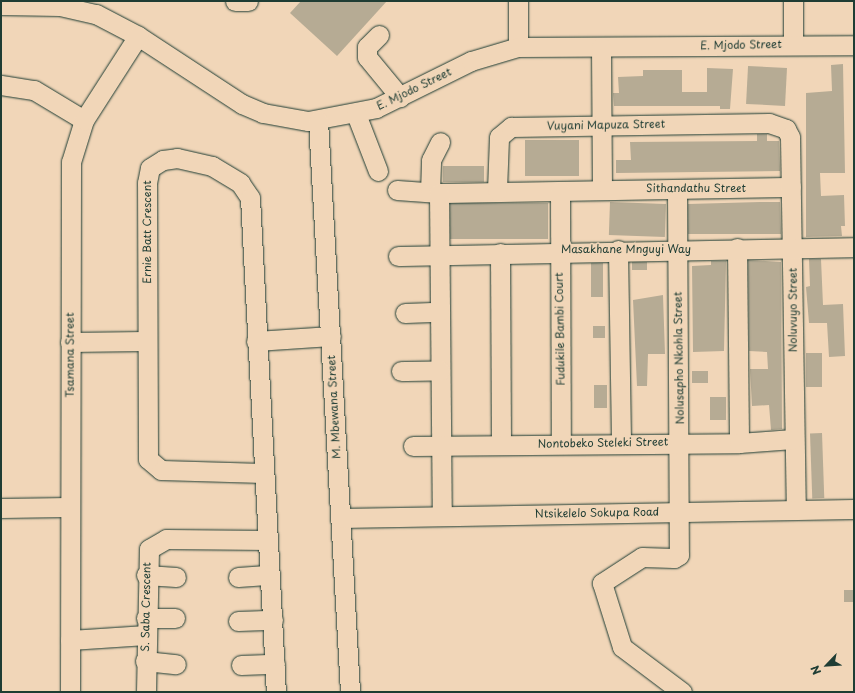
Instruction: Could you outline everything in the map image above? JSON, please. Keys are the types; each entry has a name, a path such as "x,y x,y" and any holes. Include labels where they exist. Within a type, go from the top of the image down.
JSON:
{"street":[{"path":"235,1 248,1"},
{"path":"518,1 518,47"},
{"path":"793,1 793,44"},
{"name":"E. Mjodo Street","path":"1,4 30,3 87,11 138,36 242,104 282,118 318,121 356,114 400,97 471,61 518,47 793,44 854,45"},
{"path":"379,34 367,47 366,57 400,97"},
{"name":"Tsamana Street","path":"70,692 68,507 70,175 74,148 84,120 138,36"},
{"path":"601,46 602,188"},
{"path":"1,85 34,90 84,120"},
{"path":"356,114 378,172"},
{"name":"M. Mbewana Street","path":"318,121 350,692"},
{"name":"Vuyani Mapuza Street","path":"497,190 499,137 511,127 602,124 769,123"},
{"name":"Noluvuyo Street","path":"769,123 782,126 789,132 793,247 796,510"},
{"path":"440,142 431,160 440,255 439,312 442,514"},
{"name":"Ernie Batt Crescent","path":"177,158 220,170 240,183 248,194 256,341 263,473 161,470 151,464 147,455 145,341 147,174 159,161 177,158"},
{"name":"Sithandathu Street","path":"396,191 560,191 602,188 677,189 790,187"},
{"name":"Nolusapho Nkohla Street","path":"677,189 676,249 681,442 680,550 674,558 637,559 602,583 622,647 682,692"},
{"name":"Fudukile Bambi Court","path":"560,191 559,250 561,444"},
{"name":"Masakhane Mnguyi Way","path":"398,256 559,250 854,247"},
{"path":"737,248 739,444"},
{"path":"618,250 621,443"},
{"path":"500,253 500,445"},
{"path":"405,313 439,312"},
{"path":"256,341 331,336"},
{"path":"70,342 145,341"},
{"path":"401,372 440,370"},
{"name":"Nontobeko Steleki Street","path":"413,447 681,442 739,444 794,439"},
{"path":"263,473 273,620 276,692"},
{"path":"1,508 68,507"},
{"name":"Ntsikelelo Sokupa Road","path":"340,518 442,514 854,509"},
{"name":"S. Saba Crescent","path":"146,692 146,575 149,549 157,542 268,540"},
{"path":"146,575 176,577"},
{"path":"238,577 270,575"},
{"path":"70,640 146,627 175,618"},
{"path":"238,621 273,620"},
{"path":"145,661 176,664"},
{"path":"242,665 275,664"}],"building":[{"path":"301,1 387,1 337,56 290,13"},
{"path":"843,64 845,173 820,173 821,196 844,195 845,226 841,226 842,236 806,237 806,93 832,91 831,65"},
{"path":"748,66 787,68 785,106 746,104"},
{"path":"707,68 733,69 730,109 720,109 720,106 614,106 613,93 619,93 618,77 643,76 643,70 682,70 682,92 707,92"},
{"path":"757,134 767,134 767,141 779,141 780,171 616,173 616,160 631,160 630,142 757,141"},
{"path":"525,140 579,140 579,176 525,176"},
{"path":"443,166 484,166 484,182 443,182"},
{"path":"610,202 666,204 665,237 609,235"},
{"path":"780,202 781,234 688,234 688,204"},
{"path":"450,203 548,203 548,239 450,239"},
{"path":"809,259 821,259 823,305 843,304 845,356 829,357 827,323 809,323 806,287 810,286"},
{"path":"748,260 781,262 782,429 771,430 769,405 752,406 750,369 768,369 767,352 749,351"},
{"path":"711,261 726,261 724,351 693,352 692,266 711,265"},
{"path":"632,262 647,262 647,270 632,270"},
{"path":"591,263 603,263 603,297 591,297"},
{"path":"663,295 665,354 648,354 647,386 637,386 633,300"},
{"path":"593,326 605,326 605,338 593,338"},
{"path":"806,353 822,353 822,387 806,387"},
{"path":"692,371 708,371 708,383 692,383"},
{"path":"594,385 607,385 607,408 594,408"},
{"path":"710,397 726,397 726,420 710,420"},
{"path":"810,433 822,433 824,498 812,498"},
{"path":"844,590 854,590 854,602 844,602"}]}
